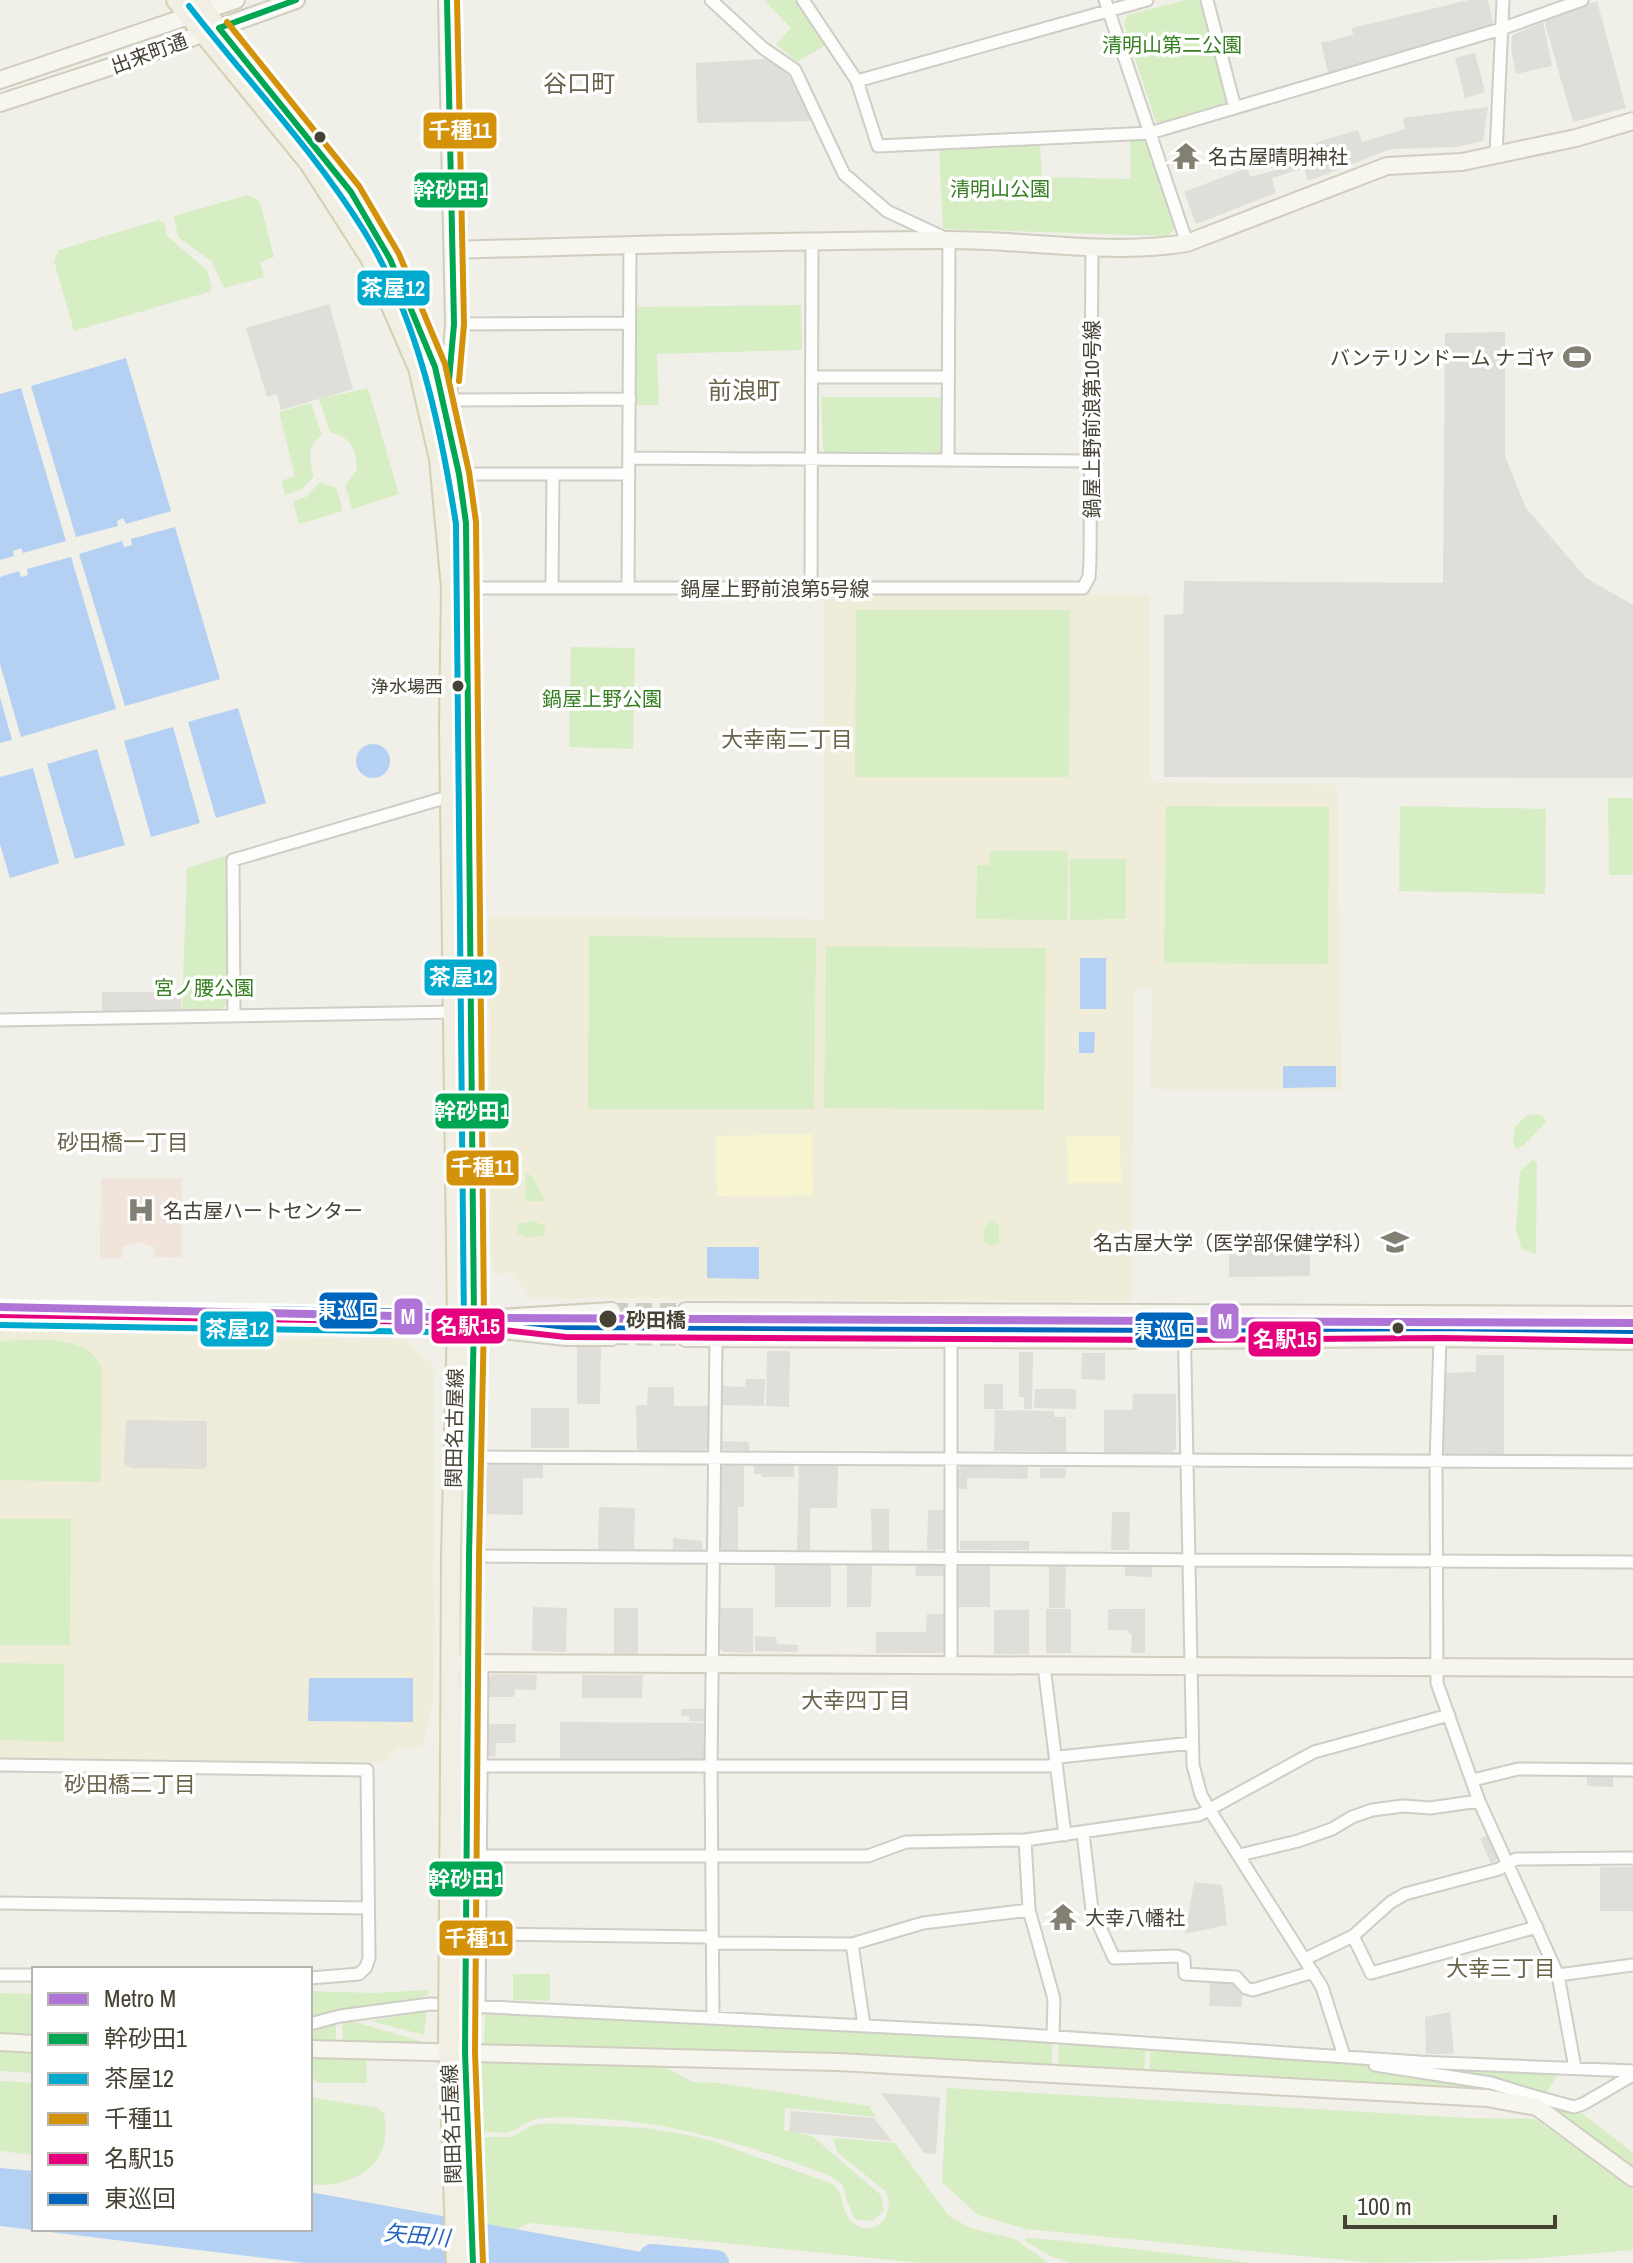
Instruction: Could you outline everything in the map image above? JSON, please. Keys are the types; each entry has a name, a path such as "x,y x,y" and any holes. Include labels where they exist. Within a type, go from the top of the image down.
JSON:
{"main road":[{"name":"関田名古屋線","path":"176,0 197,10 309,163 370,258 418,368 442,412 459,474 466,523 459,588 451,796 452,1012 470,1457 460,1556"},
{"name":"関田名古屋線","path":"442,412 441,473 459,588 472,1012 460,1556 467,1663 457,2052 456,2263"},
{"name":"関田名古屋線","path":"457,2052 473,2263"}],"street":[{"name":"出来町通","path":"0,80 197,10 236,0"},
{"name":"出来町通","path":"0,103 296,0"},
{"path":"447,0 454,324 442,412 630,399"},
{"path":"711,0 763,48 795,70 844,174 887,211 949,240"},
{"path":"803,0 857,81 878,146 1150,133 1501,29 1582,0"},
{"path":"857,81 1106,5 1147,0"},
{"path":"1207,0 1235,108"},
{"path":"1496,154 1503,0"},
{"path":"1106,5 1187,243"},
{"path":"454,250 949,240 1092,248 1187,243 1387,166 1462,162 1576,138 1633,121"},
{"path":"948,459 949,240"},
{"path":"811,588 812,243"},
{"path":"628,587 630,246"},
{"name":"鍋屋上野前浪第10号線","path":"1083,588 1089,577 1090,562 1092,248"},
{"path":"454,324 629,323"},
{"path":"812,377 948,377"},
{"path":"629,458 1090,461"},
{"path":"459,474 629,474"},
{"path":"552,587 553,474"},
{"name":"鍋屋上野前浪第5号線","path":"459,588 1083,588"},
{"path":"234,1016 233,860 451,796"},
{"path":"0,1020 472,1012"},
{"path":"465,1323 612,1311"},
{"path":"686,1311 1633,1315"},
{"path":"1184,1313 1192,1743 1197,1782 1209,1809 1322,1987 1344,2056 1362,2064 1491,2083 1533,2101 1633,2178"},
{"path":"0,1315 465,1323 566,1337 612,1337"},
{"path":"686,1338 1633,1341"},
{"path":"713,2017 711,1766 716,1338"},
{"path":"1440,1338 1436,1462 1437,1683 1479,1801 1558,1975 1575,2068"},
{"path":"951,1339 951,1665"},
{"path":"470,1457 1633,1462"},
{"path":"460,1556 1633,1562"},
{"path":"479,2007 480,1856 465,1767 467,1663 1633,1668"},
{"path":"1044,1666 1065,1835"},
{"path":"480,1856 868,1856 906,1842 1025,1840 1083,1833 1199,1815 1314,1752 1449,1715"},
{"path":"465,1767 1052,1766 1059,1757 1192,1743"},
{"path":"0,1765 367,1770 369,1958 359,1974 312,1978"},
{"path":"1473,1780 1518,1769 1633,1770"},
{"path":"1240,1855 1321,1833 1372,1810 1403,1806 1430,1808 1479,1801"},
{"path":"1083,1833 1092,1910 1114,1958 1177,1956 1184,1959 1185,1974 1236,1977 1246,1988 1253,1990 1313,1972"},
{"path":"1025,1840 1029,1910 1054,1999 1053,2036"},
{"path":"1305,1959 1353,1936 1391,1902 1405,1894 1499,1869 1516,1859 1633,1858"},
{"path":"0,1903 368,1908"},
{"path":"480,1934 707,1937 715,1943 852,1944 923,1923 1029,1910"},
{"path":"1353,1936 1371,1973 1537,1927"},
{"path":"852,1944 864,2025"},
{"path":"1558,1975 1633,1965"},
{"path":"0,1975 32,1975"},
{"path":"312,2023 340,2016 430,2004 864,2025 1633,2073"},
{"path":"0,2042 32,2044"},
{"path":"312,2049 838,2062 1487,2098 1574,2107 1633,2073"}],"shaded area":[{"path":"1469,0 1488,0 1494,26 1329,76 1321,43 1353,35 1352,28"},
{"path":"1597,1 1626,108 1573,122 1544,20"},
{"path":"1543,22 1552,66 1516,74 1512,35"},
{"path":"1475,53 1485,92 1465,98 1455,58"},
{"path":"765,59 786,71 814,121 697,123 696,63"},
{"path":"1488,107 1483,141 1457,147 1391,149 1308,181 1304,168 1272,178 1276,193 1196,224 1184,192 1247,168 1250,177 1294,165 1290,150 1358,130 1362,142 1405,129 1403,118"},
{"path":"329,304 353,389 281,410 277,394 267,397 246,328"},
{"path":"1505,332 1505,456 1526,508 1586,578 1633,605 1633,778 1164,777 1164,615 1183,614 1184,581 1443,583 1445,333"},
{"path":"824,594 1149,594 1151,782 1337,785 1342,1090 1150,1089 1152,991 1135,988 1131,1301 532,1298 508,1270 499,1276 494,1272 488,917 824,919"},
{"path":"102,992 181,992 181,1010 102,1011"},
{"name":"名古屋ハートセンター","path":"101,1178 182,1178 182,1258 154,1257 154,1247 139,1242 122,1246 122,1258 100,1258"},
{"path":"1310,1243 1310,1276 1229,1277 1229,1244"},
{"path":"0,1331 405,1340 433,1365 434,1696 422,1748 398,1747 386,1762 0,1759"},
{"path":"577,1346 601,1346 600,1404 577,1404"},
{"path":"767,1351 790,1351 789,1407 766,1406"},
{"path":"1019,1352 1033,1352 1032,1409 1024,1409 1024,1397 1019,1397"},
{"path":"1082,1353 1105,1353 1105,1380 1081,1379"},
{"path":"1476,1355 1504,1355 1504,1455 1447,1455 1442,1450 1443,1373 1476,1372"},
{"path":"746,1379 765,1379 764,1406 721,1405 722,1386 745,1387"},
{"path":"984,1384 1003,1384 1003,1409 984,1409"},
{"path":"648,1387 674,1387 674,1406 709,1406 709,1447 704,1451 637,1450 636,1405 647,1405"},
{"path":"1035,1389 1076,1389 1076,1409 1034,1408"},
{"path":"1133,1394 1176,1394 1176,1449 1171,1453 1104,1453 1104,1410 1132,1410"},
{"path":"531,1408 569,1408 569,1448 531,1448"},
{"path":"995,1410 1054,1411 1054,1417 1066,1417 1066,1452 994,1451"},
{"path":"126,1420 207,1421 207,1466 204,1469 132,1468 126,1465"},
{"path":"720,1441 749,1442 749,1451 724,1450 720,1447"},
{"path":"490,1464 543,1465 543,1478 523,1478 523,1515 487,1514 485,1469"},
{"path":"725,1465 744,1466 744,1507 738,1507 738,1550 722,1550 719,1546 720,1469"},
{"path":"754,1465 794,1465 794,1477 761,1477 761,1474 754,1474"},
{"path":"799,1465 838,1465 837,1508 810,1508 810,1550 797,1550"},
{"path":"962,1466 1028,1467 1027,1479 967,1478 967,1489 955,1489 956,1472"},
{"path":"1040,1468 1066,1468 1065,1478 1040,1478"},
{"path":"599,1507 635,1508 634,1549 598,1549"},
{"path":"871,1509 889,1509 889,1552 872,1553"},
{"path":"928,1510 945,1510 945,1547 941,1550 927,1550"},
{"path":"1112,1512 1130,1512 1129,1550 1111,1550"},
{"path":"673,1538 702,1541 702,1550 673,1549"},
{"path":"960,1541 1029,1541 1029,1550 960,1550"},
{"path":"775,1564 831,1564 831,1607 775,1607"},
{"path":"847,1564 872,1564 871,1607 847,1607"},
{"path":"957,1564 990,1564 990,1607 954,1607 954,1568"},
{"path":"916,1565 946,1565 946,1576 915,1576"},
{"path":"1049,1565 1066,1565 1065,1608 1049,1608"},
{"path":"1125,1565 1152,1566 1152,1577 1125,1576"},
{"path":"533,1607 567,1608 566,1652 532,1651"},
{"path":"614,1608 638,1608 638,1656 614,1656"},
{"path":"719,1608 753,1608 753,1653 723,1652 719,1648"},
{"path":"1046,1609 1071,1609 1071,1653 1046,1653"},
{"path":"1108,1609 1145,1609 1145,1653 1131,1653 1132,1635 1126,1630 1108,1630"},
{"path":"994,1610 1029,1610 1029,1654 994,1654"},
{"path":"927,1614 946,1614 946,1649 941,1653 876,1653 876,1632 926,1632"},
{"path":"755,1636 776,1637 777,1644 798,1645 798,1652 755,1651"},
{"path":"493,1674 537,1675 536,1690 515,1689 514,1697 484,1697 485,1681"},
{"path":"582,1675 643,1675 642,1698 582,1698"},
{"path":"681,1709 707,1709 707,1722 689,1721 689,1716 681,1716"},
{"path":"560,1722 707,1723 707,1755 702,1759 560,1758"},
{"path":"485,1724 516,1724 515,1743 496,1743 495,1757 488,1756 484,1753"},
{"path":"1587,1776 1613,1776 1613,1787 1587,1786"},
{"path":"1488,1835 1499,1859 1491,1863 1480,1839"},
{"path":"1600,1867 1633,1867 1633,1911 1600,1911"},
{"path":"1194,1882 1222,1885 1227,1925 1185,1934"},
{"path":"1210,1981 1231,1982 1242,1994 1242,2007 1209,2006"},
{"path":"1450,2012 1454,2054 1426,2054 1425,2017"},
{"path":"881,2093 940,2097 936,2154 924,2153"},
{"path":"791,2111 874,2118 892,2141 789,2132"}],"green space":[{"path":"764,0 795,0 827,44 797,62 776,44 791,28"},
{"name":"清明山第二公園","path":"1186,0 1202,0 1226,101 1222,107 1165,125 1156,122 1124,25 1127,15"},
{"name":"清明山公園","path":"1130,139 1147,142 1176,228 1168,236 943,229 939,149 1040,143 1042,177 1131,179"},
{"path":"248,195 260,202 274,257 260,262 264,277 224,288 212,262 178,237 174,216"},
{"path":"159,220 164,223 167,236 207,270 212,288 209,292 74,331 54,261 59,250"},
{"path":"801,305 802,350 657,354 659,405 635,405 636,307"},
{"path":"368,388 399,494 352,509 345,485 357,470 355,456 348,441 330,432 319,399"},
{"path":"821,397 941,397 943,447 940,452 825,452"},
{"path":"311,403 322,435 313,444 310,454 314,476 301,490 285,495 281,481 295,476 279,412"},
{"path":"320,482 336,488 343,511 299,524 293,501 306,497"},
{"path":"856,610 1070,610 1069,777 855,777"},
{"name":"鍋屋上野公園","path":"571,647 635,648 633,749 569,747"},
{"path":"1608,798 1633,798 1633,875 1609,875"},
{"path":"1166,806 1329,807 1328,964 1164,963"},
{"path":"1400,806 1546,809 1545,894 1399,891"},
{"path":"990,851 1068,851 1067,920 976,919 977,865 989,865"},
{"name":"宮ノ腰公園","path":"229,855 226,864 228,1004 220,1010 182,1010 187,868"},
{"path":"1070,859 1126,859 1126,919 1070,920"},
{"path":"589,936 816,938 814,1109 588,1109"},
{"path":"826,946 1046,948 1044,1110 824,1108"},
{"path":"1526,1116 1543,1116 1546,1122 1517,1149 1513,1143 1515,1127"},
{"path":"1533,1159 1537,1164 1536,1254 1522,1250 1516,1230 1520,1171"},
{"path":"526,1173 532,1176 545,1201 525,1201"},
{"path":"992,1220 999,1225 999,1243 991,1246 986,1243 984,1233"},
{"path":"533,1221 546,1226 544,1235 528,1238 518,1234 517,1227 521,1223"},
{"path":"0,1341 58,1341 85,1349 95,1358 102,1370 101,1482 0,1480"},
{"path":"0,1519 71,1519 70,1645 0,1645"},
{"path":"0,1663 64,1664 64,1742 0,1740"},
{"path":"513,1974 550,1974 550,2001 513,2000"},
{"path":"429,1990 427,1996 312,2018 312,1991 372,1993"},
{"path":"0,1993 32,1994 32,2038 0,2037"},
{"path":"427,2011 424,2035 371,2021"},
{"path":"485,2012 1052,2041 1052,2067 484,2044"},
{"path":"342,2022 355,2022 423,2042 343,2043"},
{"path":"336,2023 336,2043 312,2042 312,2030"},
{"path":"1059,2041 1146,2048 1144,2071 1058,2067"},
{"path":"0,2049 32,2050 32,2073 0,2071"},
{"path":"1151,2049 1337,2058 1381,2070 1473,2084 1518,2095 1149,2072"},
{"path":"312,2056 366,2056 367,2083 318,2083 312,2078"},
{"path":"478,2059 659,2064 693,2082 719,2083 869,2106 876,2117 785,2108 784,2130 812,2136 881,2195 884,2210 873,2221 857,2220 842,2184 831,2177 701,2134 639,2123 576,2118 533,2120 507,2132 480,2131"},
{"path":"1368,2060 1559,2072 1546,2094"},
{"path":"0,2081 32,2083 32,2155 0,2151"},
{"path":"947,2088 1470,2118 1535,2119 1633,2189 1633,2250 1527,2259 1374,2263 1026,2229 978,2215 942,2182"},
{"path":"312,2097 378,2108 384,2114 386,2132 377,2160 356,2177 327,2185 312,2185"},
{"path":"1544,2102 1579,2111 1633,2153 1633,2171"},
{"path":"551,2123 645,2128 709,2140 833,2184 840,2193 849,2219 869,2228 882,2222 886,2216 886,2192 837,2152 833,2138 895,2143 949,2216 970,2228 1015,2239 1049,2263 921,2263 529,2223 517,2229 484,2229 481,2137 512,2137 532,2125"},
{"path":"1026,2238 1252,2263 1070,2263 1046,2254 1025,2241"}],"sand":[{"path":"812,1134 813,1195 717,1196 716,1136"},
{"path":"1120,1136 1121,1183 1068,1183 1067,1137"}],"water":[{"path":"126,358 171,511 126,524 123,518 117,521 118,526 76,537 31,386"},
{"path":"21,388 66,541 23,553 21,548 13,551 14,556 0,560 0,394"},
{"path":"175,527 220,679 125,706 79,554 122,541 124,547 132,545 131,539"},
{"path":"71,557 116,709 21,737 0,664 0,577 19,571 21,577 28,575 27,569"},
{"path":"0,697 12,740 0,743"},
{"path":"238,708 266,803 216,818 188,722"},
{"path":"173,727 200,823 151,837 124,741"},
{"path":"373,744 385,749 390,761 385,773 373,778 361,773 356,761 361,749"},
{"path":"97,749 125,845 75,859 47,764"},
{"path":"33,768 59,863 10,878 0,844 0,777"},
{"path":"1080,958 1106,958 1106,1009 1080,1009"},
{"path":"1079,1032 1095,1032 1094,1053 1079,1053"},
{"path":"1283,1066 1336,1066 1336,1087 1283,1088"},
{"path":"707,1247 759,1247 759,1279 707,1278"},
{"path":"309,1678 413,1678 413,1722 308,1721"},
{"name":"矢田川","path":"0,2168 32,2171 32,2230 0,2226"},
{"name":"矢田川","path":"312,2192 702,2263 305,2263 41,2231 312,2231"}],"waterway":[{"name":"矢田川","path":"652,2257 716,2263"}],"tunnel":[{"path":"612,1311 686,1311"},
{"path":"612,1337 686,1338"}],"metro line":[{"name":"M","path":"0,1307 482,1318 1633,1323"}],"transit line":[{"name":"幹砂田1","path":"219,28 296,0"},
{"name":"幹砂田1","path":"447,0 454,324 449,380"},
{"name":"千種11","path":"457,0 464,324 459,381"},
{"name":"茶屋12","path":"189,6 324,172 364,231 383,265 413,336 442,448 456,524 464,1327"},
{"name":"千種11","path":"227,22 359,186 399,254 445,364 469,472 476,522 484,1319 475,2052 483,2263"},
{"name":"幹砂田1","path":"219,28 351,192 390,259 435,367 459,474 466,523 474,1319 465,2052 473,2263"},
{"name":"東巡回","path":"0,1305 433,1312 567,1327 1633,1331"},
{"name":"名駅15","path":"0,1315 433,1322 566,1337 1633,1341"},
{"name":"茶屋12","path":"0,1325 432,1332 473,1337"}],"place":[{"name":"名古屋晴明神社","path":"1186,156"},
{"name":"バンテリンドーム ナゴヤ","path":"1577,357"},
{"name":"浄水場西","path":"458,686"},
{"name":"名古屋ハートセンター","path":"141,1210"},
{"name":"名古屋大学（医学部保健学科）","path":"1395,1242"},
{"name":"砂田橋","path":"608,1319"},
{"name":"大幸八幡社","path":"1063,1917"}],"district":[{"name":"谷口町","path":"579,83"},
{"name":"前浪町","path":"744,390"},
{"name":"大幸南二丁目","path":"787,739"},
{"name":"砂田橋一丁目","path":"123,1142"},
{"name":"大幸四丁目","path":"856,1700"},
{"name":"砂田橋二丁目","path":"130,1784"},
{"name":"大幸三丁目","path":"1501,1968"}]}
